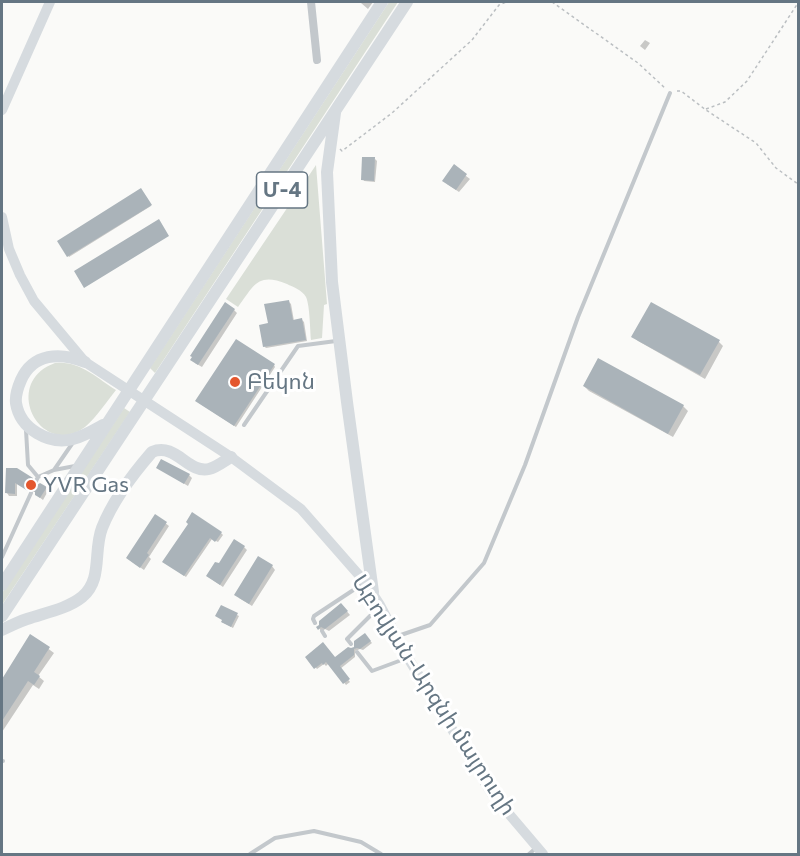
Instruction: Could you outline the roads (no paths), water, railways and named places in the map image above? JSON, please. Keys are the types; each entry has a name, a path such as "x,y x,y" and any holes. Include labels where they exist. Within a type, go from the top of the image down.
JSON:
{"highway":[{"name":"Մ-4","path":"2,585 382,2"},
{"name":"Մ-4","path":"2,616 407,2"},
{"path":"336,109 327,172 332,282 369,587"},
{"path":"85,362 65,356 51,356 27,369 17,390 16,402 19,412 33,430 51,439 76,438 107,423"},
{"path":"2,630 80,598 91,588 95,576 100,532 105,520 127,483 152,452 165,449 199,469 209,469 231,457"}],"main road":[{"path":"2,110 50,2"},
{"name":"Աբովյան-Արզնի մայրուղի","path":"2,217 9,249 34,302 85,362 231,457 301,509 369,587 408,658 492,794 536,852"}],"street":[{"path":"311,2 317,60"}],"lane":[{"path":"397,636 430,625 484,563 525,465 570,338 670,93"},
{"path":"244,425 298,346 339,340"},
{"path":"26,423 28,465 37,479 54,471 79,465"},
{"path":"54,471 76,438"},
{"path":"2,557 31,493"},
{"path":"315,623 314,616 369,587"},
{"path":"351,644 347,639 380,605"},
{"path":"357,652 372,671 408,658"},
{"path":"250,855 275,838 314,831 361,842 381,855"}],"place":[{"name":"Բեկոն","path":"235,382"},
{"name":"YVR Gas","path":"31,485"}]}
